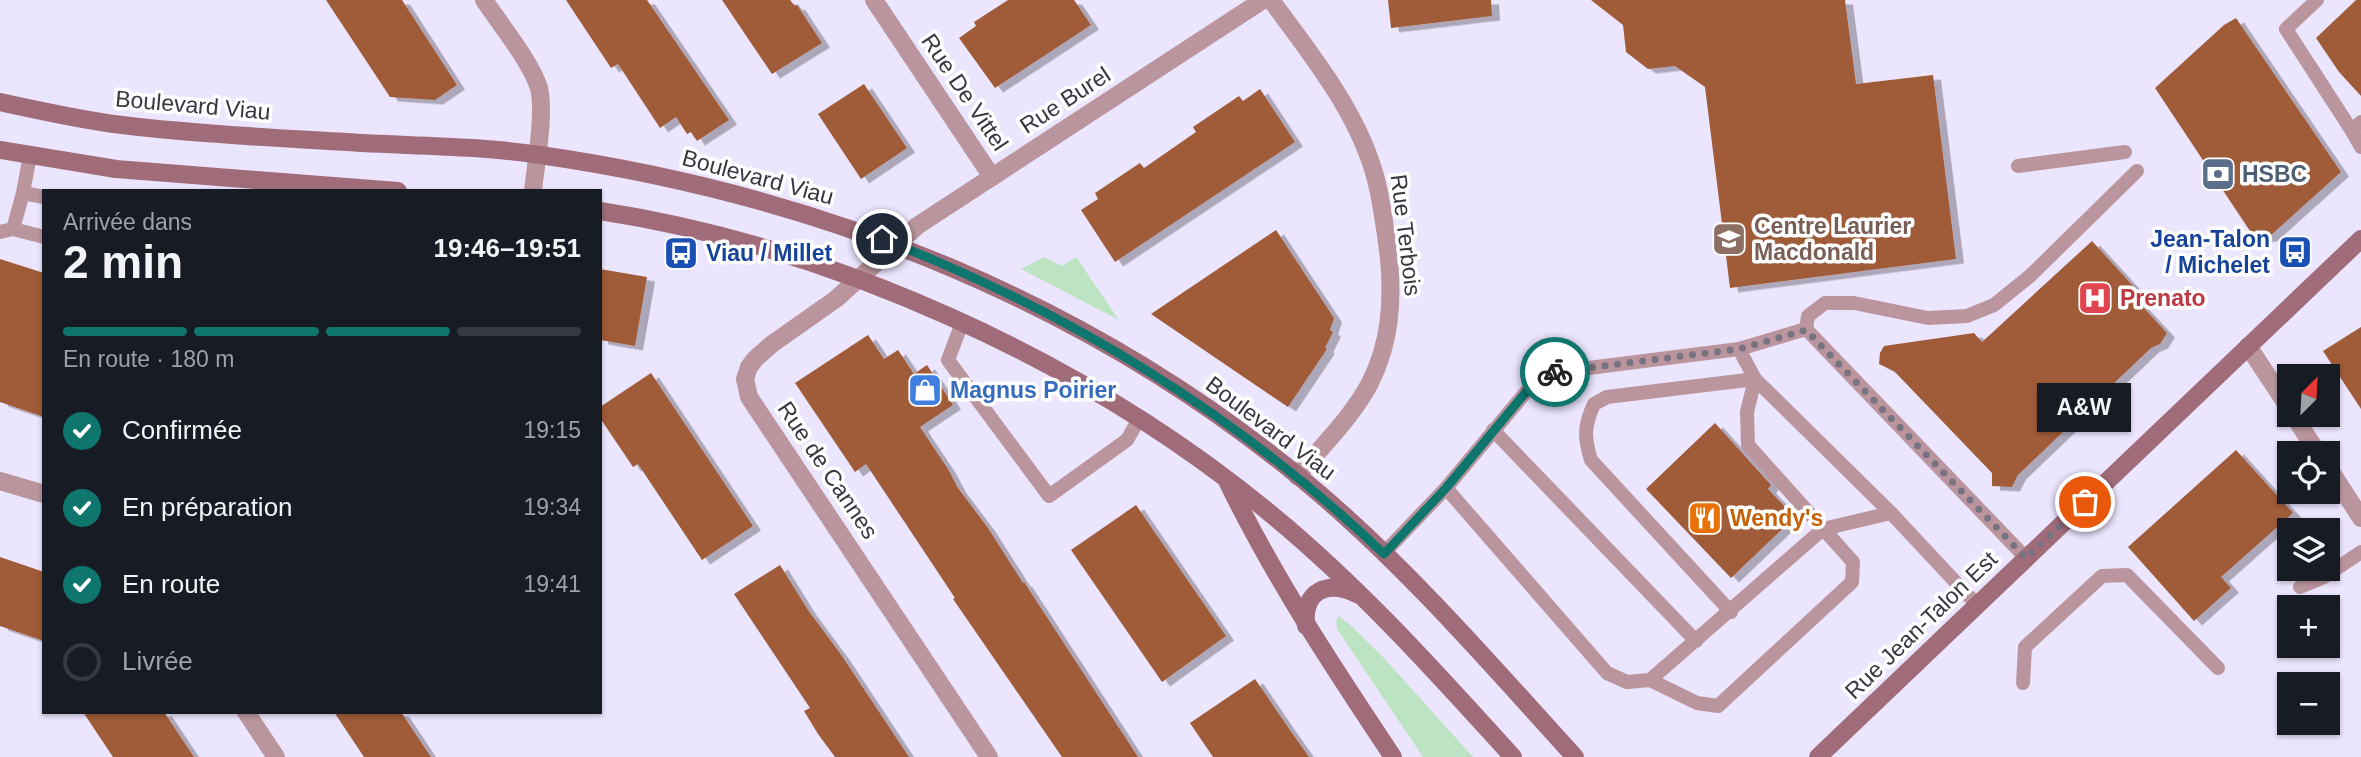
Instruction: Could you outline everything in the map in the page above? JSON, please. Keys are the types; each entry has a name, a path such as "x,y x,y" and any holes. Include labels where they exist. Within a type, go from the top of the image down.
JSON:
{"main road":[{"name":"Boulevard Viau","path":"0,102 122,125 537,154 699,185 840,225 932,258 1085,333 1186,395 1297,476 1384,554 1442,612 1575,757"},
{"path":"0,150 211,185 331,189"},
{"path":"602,211 699,230 768,249 858,280 962,323 1065,375 1139,419 1227,480 1274,517 1362,597 1513,757"},
{"name":"Rue Jean-Talon Est","path":"1818,757 2248,346 2359,245"},
{"path":"1227,480 1258,544 1306,626 1393,757"},
{"path":"1306,626 1305,613 1308,604 1326,587 1346,589 1362,597"}],"street":[{"path":"484,0 529,68 539,90 533,189"},
{"name":"Rue De Vittel","path":"874,0 992,177"},
{"name":"Rue Burel","path":"896,245 917,226 1263,0"},
{"name":"Rue Terbois","path":"1271,0 1336,93 1368,153 1382,206 1391,288 1388,332 1381,359 1368,385 1343,420 1297,476"},
{"name":"Rue de Cannes","path":"896,245 836,299 763,351 749,367 745,385 750,397 989,757"},
{"path":"2248,346 2277,390"},
{"path":"0,481 42,493"},
{"path":"2340,486 2361,518"},
{"path":"247,714 276,757"}],"lane":[{"path":"2317,0 2286,29 2356,127 2361,147"},
{"path":"2018,166 2125,152"},
{"path":"30,155 23,193 6,231 42,237"},
{"path":"1806,330 1808,316 1825,303 1854,303 1928,318 1967,317 1994,305 2030,276 2137,171"},
{"path":"23,193 42,197"},
{"path":"962,323 948,360 1049,495 1127,440 1139,419"},
{"path":"1384,554 1446,488 1541,374 1739,349 1806,330"},
{"path":"1806,330 2026,558"},
{"path":"1739,349 1755,379 1891,513 1977,605"},
{"path":"1446,488 1606,673 1627,682 1650,681 1697,703 1718,706 1852,582 1853,562 1748,445 1747,411 1755,379"},
{"path":"1731,612 1591,460 1585,438 1587,418 1594,404 1607,397 1755,379"},
{"path":"1493,430 1696,641"},
{"path":"1650,681 1824,529 1891,513"},
{"path":"2300,587 2324,577 2361,552"},
{"path":"2023,682 2025,648 2102,576 2127,575 2218,668"}],"green space":[{"path":"1044,257 1062,266 1076,257 1119,320 1021,269"},
{"path":"1338,616 1383,657 1473,757 1423,757 1337,629"}],"building":[{"path":"326,0 402,0 457,85 435,100 390,97"},
{"path":"566,0 647,0 729,120 697,141 691,132 687,134 676,117 660,128 618,64 611,68"},
{"path":"722,0 790,0 797,5 822,43 772,74"},
{"path":"1008,0 1074,0 1091,25 995,88 959,38 976,26 974,22"},
{"path":"1388,0 1491,0 1492,16 1391,28"},
{"path":"1591,0 1845,0 1856,84 1933,75 1956,259 1730,288 1705,87 1675,66 1648,69 1626,52 1623,25"},
{"path":"2356,0 2361,0 2361,96 2339,72 2316,38"},
{"path":"2236,18 2341,172 2269,237 2261,238 2250,231 2155,88 2224,25"},
{"path":"864,84 907,148 861,179 818,114"},
{"path":"1260,89 1295,142 1115,262 1081,210 1098,199 1095,193 1140,163 1144,168 1196,132 1193,127 1239,96 1243,101"},
{"path":"1276,230 1334,318 1330,330 1333,332 1325,348 1327,349 1288,407 1151,314"},
{"path":"2092,241 2134,287 2129,292 2167,333 2160,344 2151,348 2018,475 2012,487 1992,486 1992,473 1894,371 1879,364 1880,353 1884,346 1974,333 1982,342"},
{"path":"0,259 42,272 42,416 0,402"},
{"path":"602,269 647,277 635,346 602,340"},
{"path":"2361,327 2361,409 2340,377 2340,364 2332,364 2323,351"},
{"path":"868,335 884,359 898,350 914,374 927,365 953,405 920,427 1138,757 1062,757 953,599 955,598 866,464 855,472 795,383"},
{"path":"651,373 753,526 702,560 638,464 633,467 602,421 602,406"},
{"path":"1715,423 1771,485 1768,489 1795,517 1731,578 1646,489"},
{"path":"2236,450 2277,495 2277,504 2285,504 2293,513 2287,518 2277,518 2277,527 2221,577 2231,588 2194,621 2128,547"},
{"path":"1136,505 1226,636 1162,682 1071,550"},
{"path":"0,557 42,571 42,640 0,626"},
{"path":"780,565 909,757 835,757 818,734 804,711 810,708 734,594"},
{"path":"1255,679 1309,757 1213,757 1190,723"},
{"path":"84,714 165,714 194,757 113,757"},
{"path":"335,714 402,714 431,757 364,757"}],"way so far":[{"path":"1555,372 1739,349 1806,330 2026,558 2085,502"}],"place":[{"name":"HSBC","path":"2218,174"},
{"name":"Centre Laurier Macdonald","path":"1729,239"},
{"name":"Jean-Talon / Michelet","path":"2295,252"},
{"name":"Viau / Millet","path":"681,253"},
{"name":"Prenato","path":"2095,298"},
{"name":"Magnus Poirier","path":"925,390"},
{"name":"A&W","path":"2085,502"},
{"name":"Wendy's","path":"1705,518"}],"route":[{"path":"882,239 932,258 1014,296 1153,373 1266,451 1319,494 1384,554 1446,488 1541,374 1555,372"}]}
